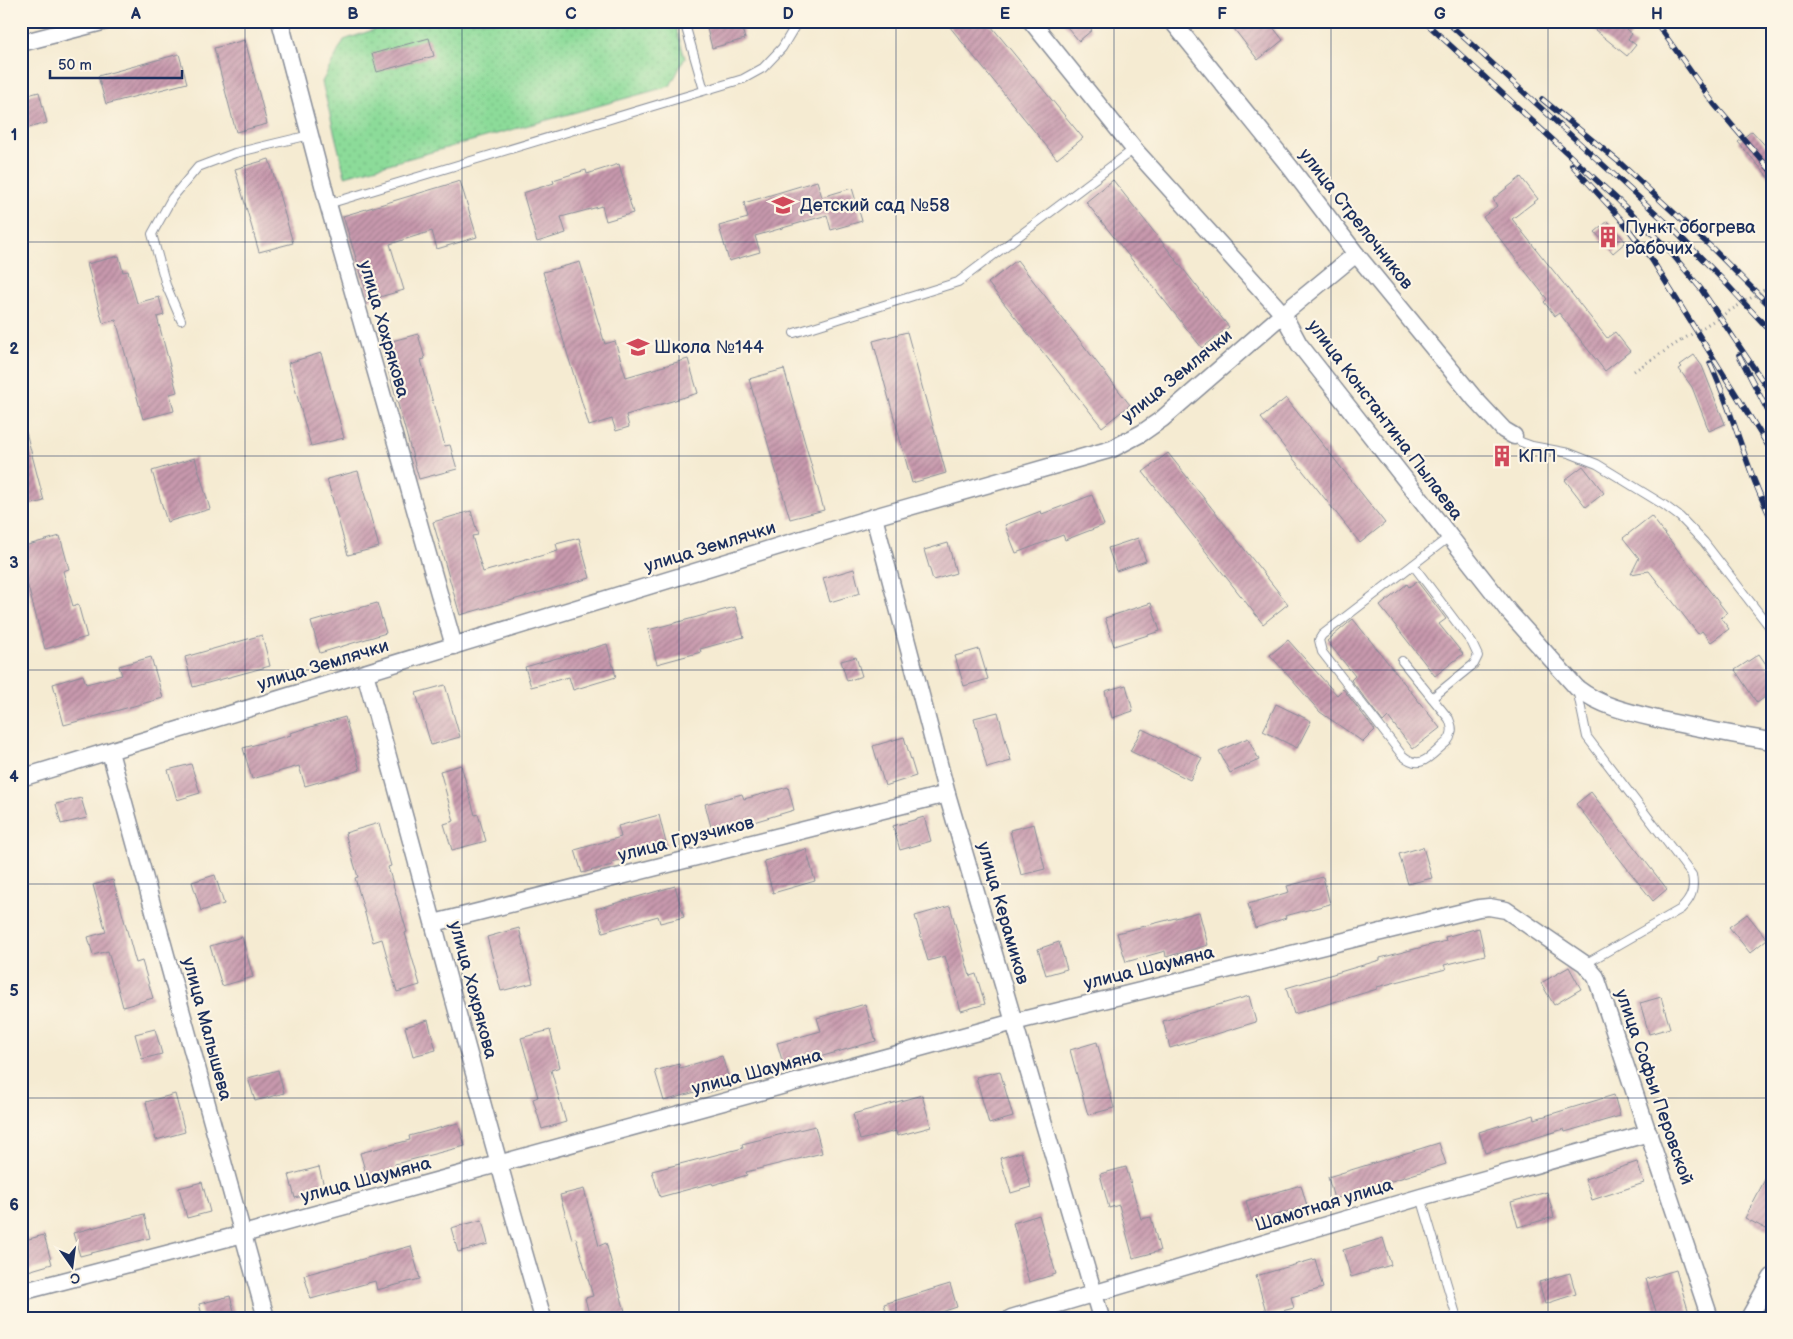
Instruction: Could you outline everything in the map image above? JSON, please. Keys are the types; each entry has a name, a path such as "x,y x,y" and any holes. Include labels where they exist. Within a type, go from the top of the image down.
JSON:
{"street":[{"path":"21,43 106,21"},
{"name":"улица Хохрякова","path":"280,21 328,204 454,646"},
{"name":"улица Константина Пылаева","path":"1031,21 1134,149 1283,314 1299,344 1449,537 1509,612 1577,688 1590,698 1635,714 1772,741"},
{"name":"улица Стрелочников","path":"1172,21 1290,167 1356,254 1475,400 1504,430 1514,436"},
{"name":"улица Землячки","path":"21,778 874,517 1112,449 1128,441 1162,418 1356,254"},
{"name":"улица Керамиков","path":"874,517 947,794 1101,1318"},
{"name":"улица Хохрякова","path":"365,673 498,1164 543,1318"},
{"name":"улица Малышева","path":"110,752 266,1318"},
{"name":"улица Грузчиков","path":"434,923 947,794"},
{"name":"улица Шаумяна","path":"21,1292 243,1234 1014,1022 1479,908 1489,907 1506,910"},
{"name":"улица Софьи Перовской","path":"1506,910 1585,964 1596,977 1710,1318"},
{"name":"Шамотная улица","path":"1011,1318 1421,1197 1649,1133"},
{"path":"1748,1318 1772,1277"}],"lane":[{"path":"684,21 704,90"},
{"path":"328,204 742,78 763,68 782,48 798,21"},
{"path":"181,320 166,285 152,234 172,198 198,167 234,153 310,135"},
{"path":"794,333 958,282 1134,149"},
{"path":"1514,436 1532,446 1569,453 1597,464 1664,505 1694,530 1772,630"},
{"path":"1402,661 1449,719 1450,739 1428,759 1416,762 1408,760 1402,755 1322,652 1319,640 1322,635 1449,537"},
{"path":"1413,565 1472,643 1478,656 1474,664 1432,698"},
{"path":"1764,620 1772,614"},
{"path":"1577,688 1587,737 1692,876 1694,885 1689,901 1681,909 1585,964"},
{"path":"1421,1197 1457,1318"}],"path":[{"path":"1634,371 1772,284"}],"green space":[{"path":"399,21 674,21 685,58 670,86 345,176 322,82 344,40"}],"building":[{"path":"705,21 740,21 745,39 712,48"},
{"path":"945,21 987,21 1083,138 1057,159"},
{"path":"1062,21 1084,21 1092,30 1079,41"},
{"path":"1228,21 1268,21 1283,40 1258,60"},
{"path":"1584,21 1616,21 1632,34 1628,39 1636,45 1627,56"},
{"path":"429,38 434,56 377,72 372,54"},
{"path":"245,40 267,124 236,132 214,48"},
{"path":"179,54 187,83 106,104 98,76"},
{"path":"39,92 47,123 21,130 21,97"},
{"path":"1752,131 1772,153 1772,181 1738,142"},
{"path":"269,159 293,243 259,252 235,169"},
{"path":"619,164 633,213 606,221 602,206 561,217 566,233 537,242 523,193 554,183 553,180 586,170 587,174"},
{"path":"1521,177 1538,199 1512,219 1607,338 1615,332 1630,351 1605,371 1559,313 1555,316 1544,302 1547,299 1483,217 1497,206 1493,199"},
{"path":"1113,180 1229,327 1202,348 1086,202"},
{"path":"460,181 477,237 437,249 432,231 390,244 404,290 369,300 343,216"},
{"path":"817,181 822,197 852,188 862,221 831,230 827,215 755,236 760,252 729,261 719,226 748,218 744,203"},
{"name":"Пункт обогрева рабочих","path":"1608,221 1626,242 1613,253 1595,232"},
{"path":"119,256 123,272 128,271 137,303 159,297 164,315 157,317 177,392 170,394 174,411 143,419 116,320 103,323 87,264"},
{"path":"1017,260 1130,405 1102,427 988,283"},
{"path":"580,262 605,344 615,341 626,377 688,359 698,393 626,415 629,427 616,431 612,419 589,426 543,272"},
{"path":"907,332 946,473 912,483 873,341"},
{"path":"418,334 425,359 421,360 445,446 450,445 457,469 419,479 381,344"},
{"path":"321,353 344,438 311,446 288,363"},
{"path":"1694,355 1702,366 1725,424 1709,431 1692,387 1679,369 1682,367 1680,365"},
{"path":"784,369 824,510 790,519 749,379"},
{"path":"1286,398 1385,523 1360,543 1261,418"},
{"path":"26,432 44,501 21,507 21,433"},
{"path":"1168,453 1288,604 1263,624 1143,472"},
{"path":"195,458 210,509 167,522 152,471"},
{"path":"1583,466 1604,493 1586,507 1565,480"},
{"path":"358,471 379,547 348,555 327,479"},
{"path":"1092,495 1104,525 1065,540 1063,535 1016,553 1005,525 1041,511 1042,514"},
{"path":"471,511 478,535 472,536 483,572 558,551 556,544 579,538 590,578 460,615 433,522"},
{"path":"1651,516 1727,613 1721,618 1729,629 1711,642 1702,631 1698,634 1649,571 1631,574 1639,558 1623,538"},
{"path":"60,536 69,569 63,571 73,606 78,604 87,637 45,649 21,561 21,547"},
{"path":"1138,538 1146,561 1116,571 1108,548"},
{"path":"948,543 956,573 933,580 924,550"},
{"path":"854,569 860,593 830,602 823,578"},
{"path":"1417,581 1446,619 1439,624 1463,654 1435,676 1380,606 1407,584 1409,587"},
{"path":"377,603 386,633 320,653 311,622"},
{"path":"1151,603 1160,631 1114,646 1105,618"},
{"path":"735,607 744,637 700,649 701,652 657,664 648,630"},
{"path":"1353,619 1440,728 1413,749 1388,717 1383,722 1351,680 1355,676 1327,641"},
{"path":"262,635 270,666 193,687 185,657"},
{"path":"1288,640 1337,695 1343,689 1375,730 1363,742 1320,712 1270,655"},
{"path":"607,644 616,677 573,690 569,677 531,687 525,667"},
{"path":"979,649 988,679 964,686 955,656"},
{"path":"1759,654 1772,673 1772,692 1757,703 1735,670"},
{"path":"151,657 163,698 64,725 53,684 83,675 86,684 122,675 119,666"},
{"path":"856,657 862,676 847,681 841,661"},
{"path":"445,685 460,737 431,745 416,693"},
{"path":"1126,685 1133,711 1112,718 1105,691"},
{"path":"1276,704 1311,721 1297,748 1263,731"},
{"path":"998,712 1011,761 987,768 974,718"},
{"path":"345,717 360,770 305,786 299,766 252,779 243,748 291,735 290,733"},
{"path":"1142,729 1202,758 1190,780 1130,751"},
{"path":"904,737 916,776 885,786 873,746"},
{"path":"1248,738 1259,760 1230,773 1219,751"},
{"path":"191,764 200,793 177,800 168,770"},
{"path":"461,765 475,815 478,814 486,841 452,850 444,824 454,821 440,771"},
{"path":"788,787 794,810 713,834 705,804 742,794 744,799"},
{"path":"1591,792 1667,889 1653,901 1576,804"},
{"path":"81,798 87,818 61,824 56,804"},
{"path":"659,815 667,847 612,862 612,865 582,873 575,850 621,837 618,826"},
{"path":"924,817 931,841 900,850 893,826"},
{"path":"379,823 391,866 388,867 420,985 397,992 382,939 373,942 355,878 358,877 345,833"},
{"path":"1034,824 1045,869 1021,875 1010,830"},
{"path":"1423,847 1432,878 1408,884 1399,854"},
{"path":"806,849 815,881 773,893 764,861"},
{"path":"215,875 224,904 201,911 192,882"},
{"path":"1323,877 1330,904 1285,916 1286,918 1255,928 1248,904 1289,892 1287,886"},
{"path":"113,880 136,963 142,961 153,998 123,1007 108,951 93,955 88,937 106,932 93,885"},
{"path":"675,886 684,917 660,923 658,916 603,932 596,909"},
{"path":"950,906 970,976 976,974 985,1004 961,1011 945,956 928,961 915,916"},
{"path":"1199,912 1208,945 1166,957 1165,951 1126,962 1117,933"},
{"path":"1747,914 1767,939 1750,953 1729,927"},
{"path":"519,928 533,983 501,991 487,937"},
{"path":"1479,928 1485,955 1444,965 1446,969 1377,987 1377,989 1294,1014 1286,988 1380,960 1380,958 1446,941 1445,937"},
{"path":"242,937 253,977 222,986 210,946"},
{"path":"1059,942 1067,969 1046,975 1038,949"},
{"path":"1569,967 1581,989 1554,1005 1541,983"},
{"path":"1249,996 1256,1022 1170,1048 1163,1021"},
{"path":"1661,997 1670,1028 1649,1034 1640,1003"},
{"path":"865,1004 876,1041 784,1067 777,1043 821,1031 817,1018"},
{"path":"428,1020 436,1050 413,1056 405,1027"},
{"path":"155,1029 162,1054 142,1059 135,1034"},
{"path":"550,1030 560,1067 551,1070 566,1122 542,1129 533,1099 538,1097 521,1038"},
{"path":"1097,1042 1114,1108 1088,1115 1070,1050"},
{"path":"722,1056 731,1086 707,1093 706,1089 664,1101 655,1071 679,1064 680,1068"},
{"path":"278,1070 284,1093 255,1101 248,1078"},
{"path":"1000,1071 1013,1117 989,1124 976,1077"},
{"path":"175,1094 185,1132 156,1140 146,1102"},
{"path":"922,1095 931,1127 897,1136 896,1131 860,1140 853,1114"},
{"path":"1614,1095 1620,1116 1565,1132 1564,1129 1485,1153 1479,1132 1534,1115 1535,1119"},
{"path":"458,1123 465,1146 395,1164 396,1169 367,1177 360,1153 410,1140 409,1136"},
{"path":"815,1126 822,1153 746,1172 747,1175 713,1185 712,1183 660,1197 652,1171 743,1148 742,1144"},
{"path":"1439,1143 1446,1164 1334,1199 1328,1177"},
{"path":"1021,1152 1031,1187 1011,1193 1000,1158"},
{"path":"1637,1162 1644,1183 1592,1200 1585,1179"},
{"path":"1772,1166 1772,1232 1745,1218"},
{"path":"319,1167 325,1190 295,1198 289,1175"},
{"path":"1126,1167 1141,1219 1151,1217 1160,1251 1133,1258 1119,1205 1109,1208 1100,1174"},
{"path":"202,1182 210,1212 187,1218 179,1188"},
{"path":"1301,1185 1307,1206 1252,1222 1246,1201"},
{"path":"584,1189 599,1246 606,1243 626,1315 618,1318 590,1318 585,1298 593,1296 576,1238 572,1239 560,1195"},
{"path":"1547,1192 1554,1217 1518,1227 1511,1202"},
{"path":"144,1214 150,1238 80,1256 73,1233"},
{"path":"1039,1215 1056,1274 1029,1282 1013,1223"},
{"path":"482,1220 488,1244 458,1252 451,1228"},
{"path":"44,1235 52,1264 28,1271 21,1241"},
{"path":"1383,1238 1391,1265 1351,1277 1343,1250"},
{"path":"411,1246 420,1279 377,1290 375,1281 311,1299 304,1275"},
{"path":"1315,1259 1323,1288 1291,1297 1294,1308 1267,1315 1256,1276"},
{"path":"1676,1270 1689,1313 1673,1318 1658,1318 1646,1279"},
{"path":"1570,1273 1576,1294 1545,1304 1539,1282"},
{"path":"950,1284 957,1307 923,1318 888,1318 884,1304"},
{"path":"230,1296 236,1318 203,1318 199,1304"}],"railway":[{"path":"1424,21 1618,200 1668,249 1701,289 1772,395"},
{"path":"1446,21 1670,226 1772,333"},
{"path":"1655,21 1714,104 1772,172"},
{"path":"1542,99 1619,162 1710,246 1772,308"},
{"path":"1572,165 1620,218 1652,260 1772,452"},
{"path":"1739,355 1772,419"},
{"path":"1710,363 1755,482 1772,520"}],"place":[{"name":"Детский сад №58","path":"783,205"},
{"name":"Пункт обогрева рабочих","path":"1608,237"},
{"name":"Школа №144","path":"638,347"},
{"name":"КПП","path":"1502,456"}]}
